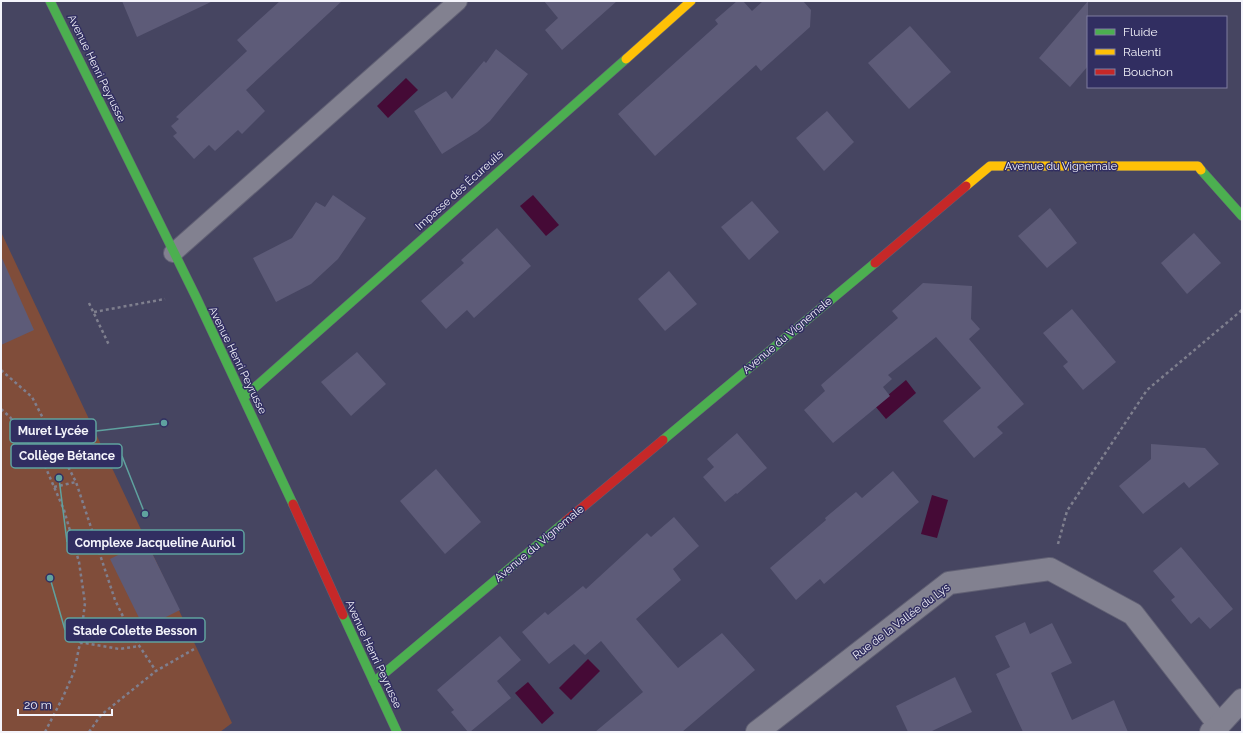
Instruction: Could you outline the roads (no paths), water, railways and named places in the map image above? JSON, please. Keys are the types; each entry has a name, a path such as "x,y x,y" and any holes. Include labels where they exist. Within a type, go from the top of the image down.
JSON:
{"street":[{"name":"Avenue Henri Peyrusse","path":"50,1 244,397 397,732"},
{"name":"Impasse des Écureuils","path":"244,397 691,1"},
{"name":"Avenue du Vignemale","path":"374,682 990,166 1198,166 1242,216"},
{"name":"Rue de la Vallée du Lys","path":"757,732 949,583 1050,569 1132,614 1215,728"},
{"path":"1215,728 1242,700"}],"lane":[{"path":"174,254 458,1"}],"place":[{"name":"Muret Lycée","path":"164,423"},
{"name":"Complexe Jacqueline Auriol","path":"59,478"},
{"name":"Collège Bétance","path":"145,514"},
{"name":"Stade Colette Besson","path":"50,578"}]}
